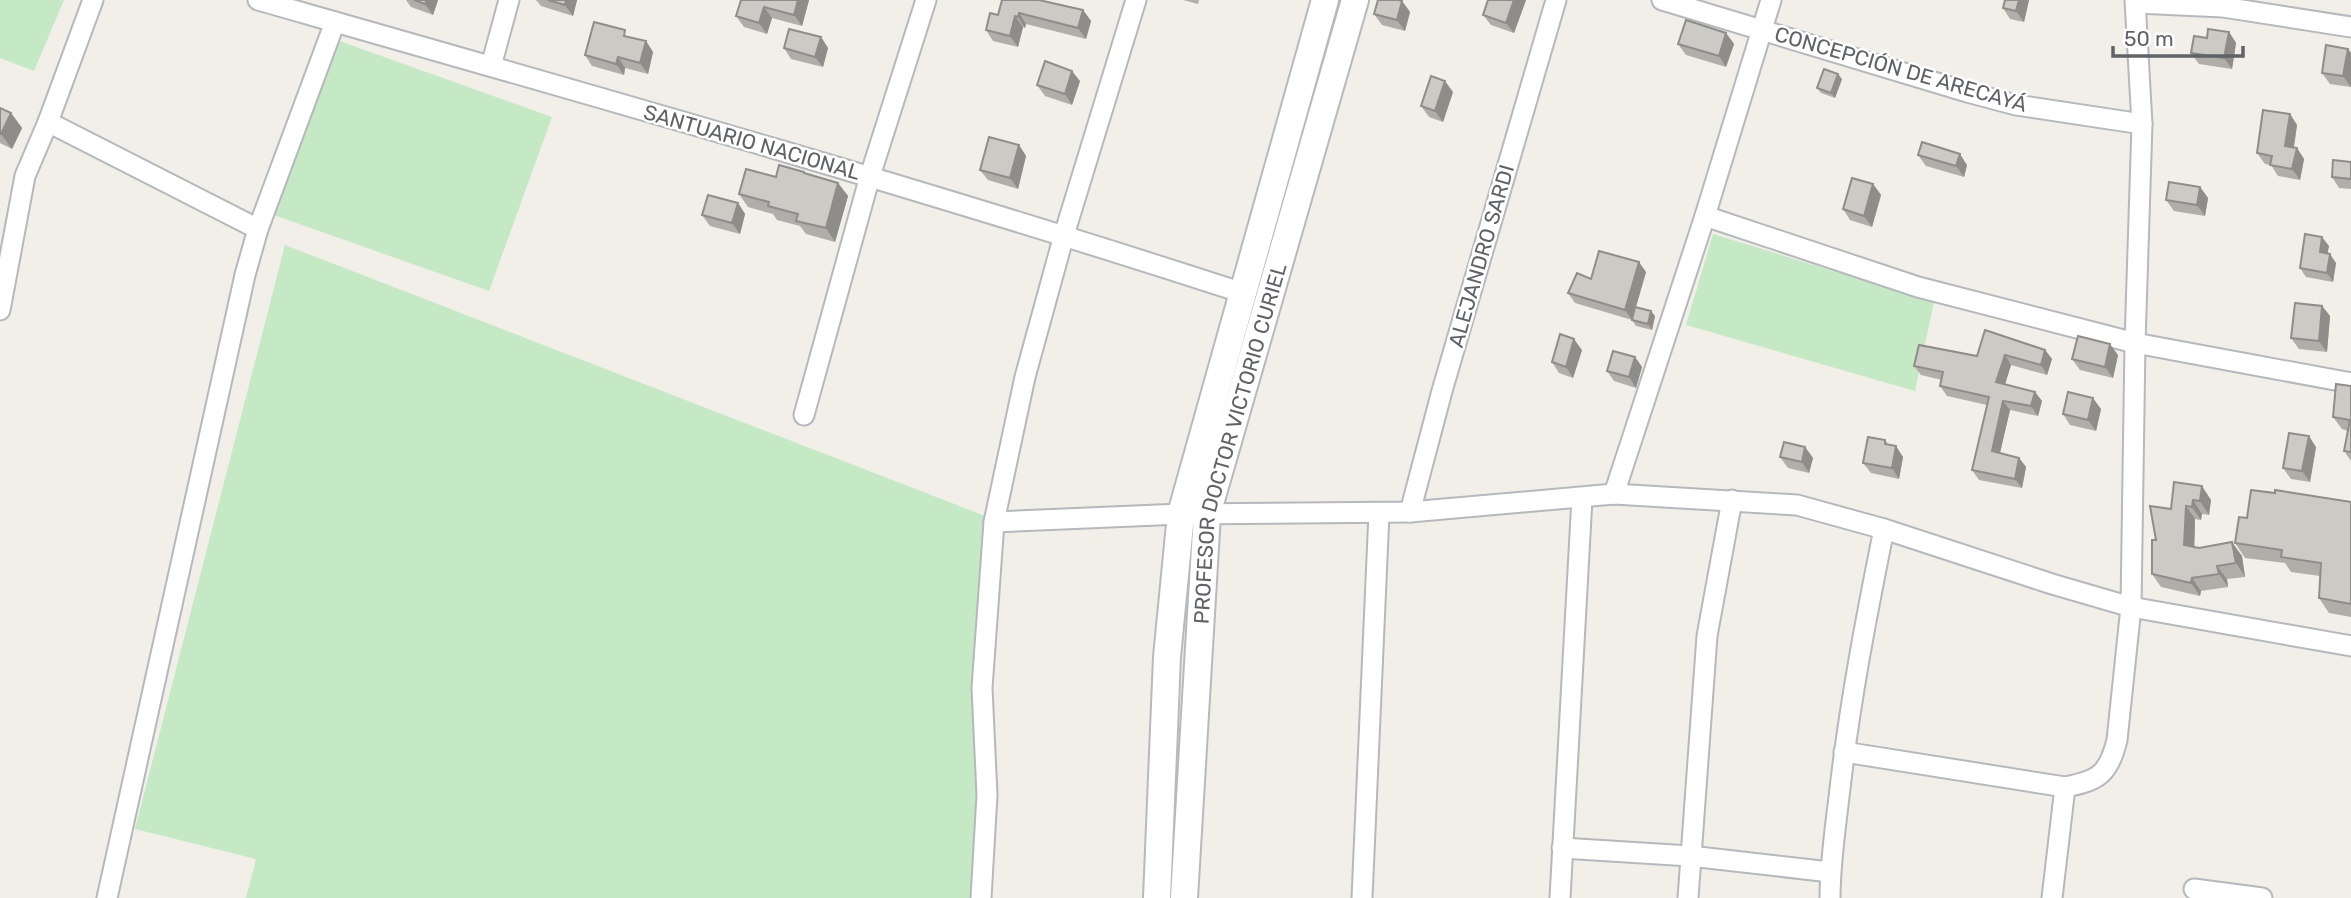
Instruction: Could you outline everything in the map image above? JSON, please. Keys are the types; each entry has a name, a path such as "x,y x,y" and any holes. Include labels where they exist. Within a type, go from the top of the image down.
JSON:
{"main road":[{"name":"PROFESOR DOCTOR VICTORIO CURIEL","path":"1157,898 1167,657 1181,514 1325,0"},
{"name":"PROFESOR DOCTOR VICTORIO CURIEL","path":"1184,898 1207,514 1355,0"}],"street":[{"path":"0,310 25,176 93,0"},
{"name":"SANTUARIO NACIONAL","path":"258,0 870,176 1243,293"},
{"path":"491,66 509,0"},
{"path":"804,415 870,176 926,0"},
{"path":"981,898 987,795 982,688 994,522 1025,377 1064,235 1136,0"},
{"name":"ALEJANDRO SARDI","path":"1410,512 1441,391 1556,0"},
{"name":"CONCEPCIÓN DE ARECAYÁ","path":"1662,0 2016,105 2142,124"},
{"path":"1614,494 1705,216 1771,0"},
{"path":"1844,751 2065,787 2089,782 2101,774 2113,760 2131,607 2142,124 2135,1 2223,7 2351,27"},
{"path":"107,898 242,288 258,229 335,22"},
{"path":"48,121 258,229"},
{"path":"1705,216 1918,287 2135,343 2351,383"},
{"path":"994,522 1181,514 1410,512 1614,494 1797,505 1884,529 2131,607 2351,646"},
{"path":"1560,898 1582,498"},
{"path":"1688,898 1707,636 1732,500"},
{"path":"1362,898 1379,513"},
{"path":"1830,898 1830,872 1844,751 1860,646 1884,529"},
{"path":"2052,898 2065,787"},
{"path":"1562,848 1690,856 1830,872"},
{"path":"2194,890 2262,898"}],"green space":[{"path":"0,0 64,0 34,71 0,58"},
{"path":"334,39 552,117 489,291 271,214"},
{"path":"1713,234 1934,302 1915,391 1686,325"},
{"path":"285,245 993,519 978,898 246,898 256,859 135,829"}],"building":[{"path":"548,0 566,0 565,5"},
{"path":"741,0 798,0 794,15 764,7 759,23 736,16"},
{"path":"1002,0 1039,0 1083,10 1078,28 1019,13 1018,17 1015,16 1010,36 986,30 990,13 998,15"},
{"path":"1378,0 1402,1 1397,20 1374,14"},
{"path":"1488,0 1514,0 1506,23 1483,15"},
{"path":"2005,0 2019,0 2016,11 2003,8"},
{"path":"1686,20 1726,33 1719,56 1678,44"},
{"path":"594,22 625,30 624,36 646,41 640,63 618,57 616,64 585,55"},
{"path":"789,29 821,37 815,57 784,48"},
{"path":"2208,29 2229,32 2224,58 2191,53 2194,36 2207,38"},
{"path":"2326,45 2348,49 2343,76 2322,73"},
{"path":"1045,61 1072,71 1065,94 1037,85"},
{"path":"1824,69 1838,74 1831,93 1817,88"},
{"path":"1431,76 1445,81 1435,111 1421,106"},
{"path":"0,108 11,113 1,134 0,134"},
{"path":"2263,110 2290,114 2285,146 2297,148 2292,169 2270,165 2272,156 2257,153"},
{"path":"989,137 1019,145 1010,178 980,170"},
{"path":"1922,142 1960,154 1956,166 1918,155"},
{"path":"2333,160 2351,162 2351,179 2332,177"},
{"path":"779,165 838,183 826,228 796,221 798,214 739,194 746,169 776,177"},
{"path":"1852,178 1873,184 1864,216 1843,209"},
{"path":"2169,182 2200,187 2197,205 2166,200"},
{"path":"708,195 738,203 732,223 702,215"},
{"path":"2305,234 2322,237 2320,252 2330,254 2327,273 2300,268"},
{"path":"1599,251 1639,262 1625,310 1568,293 1577,273 1591,279"},
{"path":"2295,303 2322,306 2319,341 2291,338"},
{"path":"1635,307 1651,311 1648,324 1632,320"},
{"path":"1985,330 2045,350 2041,365 2005,355 1996,382 2035,392 2031,406 2003,401 1992,451 2019,458 2015,479 1972,470 1989,397 1940,386 1943,372 1914,366 1919,345 1977,356"},
{"path":"1560,334 1574,339 1566,367 1552,362"},
{"path":"2078,336 2110,344 2105,367 2072,359"},
{"path":"1613,351 1635,357 1629,377 1607,371"},
{"path":"2336,384 2351,386 2351,452 2344,451 2350,420 2333,417"},
{"path":"2068,392 2093,398 2088,420 2063,414"},
{"path":"2289,433 2309,436 2302,471 2283,468"},
{"path":"1868,437 1885,440 1885,444 1896,446 1892,468 1863,463"},
{"path":"1784,442 1805,447 1802,462 1780,457"},
{"path":"2174,482 2202,486 2200,501 2193,500 2192,507 2186,506 2184,545 2199,548 2232,542 2236,563 2217,566 2219,574 2192,578 2191,583 2152,574 2152,540 2156,540 2150,506 2171,509"},
{"path":"2251,490 2275,493 2275,490 2351,502 2351,604 2319,598 2321,563 2281,557 2282,550 2235,543 2239,517 2247,518"}]}
